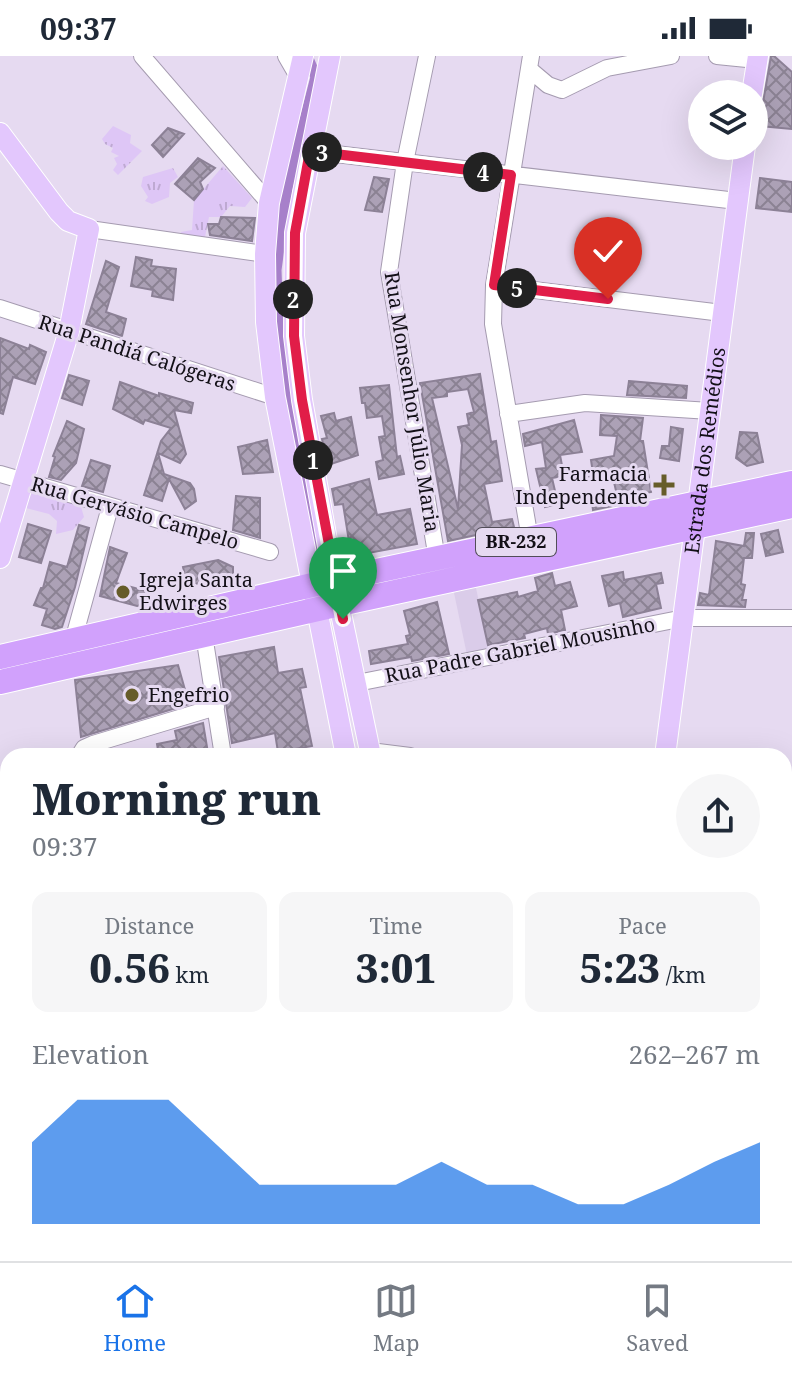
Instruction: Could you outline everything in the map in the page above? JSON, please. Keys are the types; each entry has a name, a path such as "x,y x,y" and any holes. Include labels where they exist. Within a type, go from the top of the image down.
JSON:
{"highway":[{"name":"BR-232","path":"0,682 204,635 437,559 792,483"},
{"name":"BR-232","path":"0,657 326,594 696,529 792,506"}],"main road":[{"path":"331,57 295,233 294,336 345,748"},
{"path":"754,80 757,58"},
{"path":"297,62 269,203 265,254 266,322 275,397 326,594 357,683 370,748"},
{"path":"0,133 59,212 68,221 89,229 69,331 0,558"},
{"name":"Estrada dos Remédios","path":"666,748 743,160"}],"street":[{"path":"142,56 269,203"},
{"name":"Rua Monsenhor Júlio Maria","path":"427,56 405,162 389,272 437,559"},
{"path":"530,63 553,88 562,90 607,68 671,56"},
{"path":"717,56 757,58"},
{"path":"530,63 494,285 493,324 530,539"},
{"path":"310,151 737,201"},
{"path":"89,229 265,254"},
{"path":"494,285 722,313"},
{"name":"Rua Pandiá Calógeras","path":"0,308 275,397"},
{"path":"508,414 585,403 710,411"},
{"name":"Rua Gervásio Campelo","path":"0,474 270,552"},
{"path":"73,641 110,507"},
{"name":"Rua Padre Gabriel Mousinho","path":"357,683 684,618 792,618"},
{"path":"204,635 222,748"},
{"path":"84,748 216,707"}],"shaded area":[{"path":"475,583 489,651 467,655 453,588"}],"green space":[{"path":"113,126 131,135 130,143 142,151 118,175 113,170 117,164 114,158 119,156 111,152 113,148 102,139"},
{"path":"223,166 252,198 245,207 230,206 221,217 209,217 204,242 182,237 181,232 192,230 194,200"},
{"path":"173,168 178,177 170,183 169,197 152,204 145,201 148,197 141,186 143,177"},
{"path":"26,486 79,500 84,517 73,530 56,534 57,521 49,514 22,507"}],"building":[{"path":"771,56 792,72 792,129 768,127 767,80"},
{"path":"168,128 184,134 163,157 152,145"},
{"path":"198,158 215,168 200,182 203,189 194,200 175,184"},
{"path":"374,177 389,179 382,212 365,210"},
{"path":"760,178 792,182 792,212 756,208"},
{"path":"221,217 255,218 252,241 210,235 208,224 219,224"},
{"path":"136,257 152,260 151,266 176,269 173,300 152,296 153,290 131,286"},
{"path":"106,261 119,267 106,312 126,319 122,336 86,324"},
{"path":"0,338 46,352 35,384 13,377 3,414 0,413"},
{"path":"480,374 491,442 496,441 502,481 484,484 492,522 512,519 514,527 448,541 420,383","holes":["468,389 474,412 467,414 469,425 458,427 462,445 458,509 432,398"]},
{"path":"69,375 89,381 82,405 62,398"},
{"path":"629,381 687,386 686,398 627,395"},
{"path":"120,382 159,396 159,393 193,403 191,413 174,410 186,454 180,463 158,453 164,474 190,483 194,489 196,501 185,509 169,479 162,501 144,495 161,441 171,428 145,420 143,424 113,409"},
{"path":"389,385 397,457 400,456 404,474 379,479 376,462 383,460 379,437 385,436 382,416 367,418 360,388"},
{"path":"334,413 336,421 351,417 358,455 328,465 322,439 327,438 321,416"},
{"path":"601,415 643,418 640,441 643,441 651,492 630,496 632,502 593,510 592,502 616,498 617,495 613,478 588,482 587,474 593,473 591,460 614,456 617,436 600,435"},
{"path":"574,420 582,452 560,455 564,476 552,478 558,504 545,507 536,469 546,468 542,442 525,446 523,434"},
{"path":"67,421 84,429 76,463 61,480 49,477 53,456"},
{"path":"671,427 683,429 679,461 660,458 662,446 669,446"},
{"path":"740,432 757,433 763,462 747,466 736,458"},
{"path":"267,440 273,472 243,474 238,447"},
{"path":"91,460 110,466 103,492 82,486"},
{"path":"369,479 377,515 410,509 417,544 368,553 368,556 352,560 343,504 335,505 332,489"},
{"path":"236,496 260,498 260,538 233,530"},
{"path":"28,524 51,531 41,563 19,557"},
{"path":"79,525 89,528 62,627 55,629 42,625 47,609 34,605 43,588 50,562 67,567"},
{"path":"778,530 783,552 766,556 761,534"},
{"path":"746,533 754,533 752,558 744,558 741,584 745,585 742,600 746,600 745,607 698,605 700,593 709,595 716,541 744,546"},
{"path":"110,547 127,553 116,583 146,591 141,607 100,596"},
{"path":"218,560 233,567 233,578 187,585 183,567"},
{"path":"623,572 624,580 661,573 663,583 656,584 661,608 623,617 620,603 609,606 602,576"},
{"path":"552,573 555,586 570,582 577,606 561,610 565,630 548,634 547,628 524,634 525,638 488,645 478,600 517,592 518,597 538,591 535,578"},
{"path":"437,602 449,654 371,664 369,651 408,644 406,636 410,635 404,611"},
{"path":"274,647 278,673 302,669 306,687 300,688 312,746 277,748 275,733 232,743 219,657"},
{"name":"Engefrio","path":"178,665 189,704 81,737 75,680"},
{"path":"203,723 207,748 158,748 157,744 177,740 175,731"}],"waterway":[{"path":"307,56 316,77 287,189 276,270 278,325 286,383 322,570"}],"place":[{"name":"Farmacia Independente","path":"664,485"},
{"name":"Igreja Santa Edwirges","path":"123,592"},
{"name":"Engefrio","path":"132,695"}],"route":[{"path":"343,619 302,400 294,336 295,233 310,151 511,175 494,285 608,299"}]}
